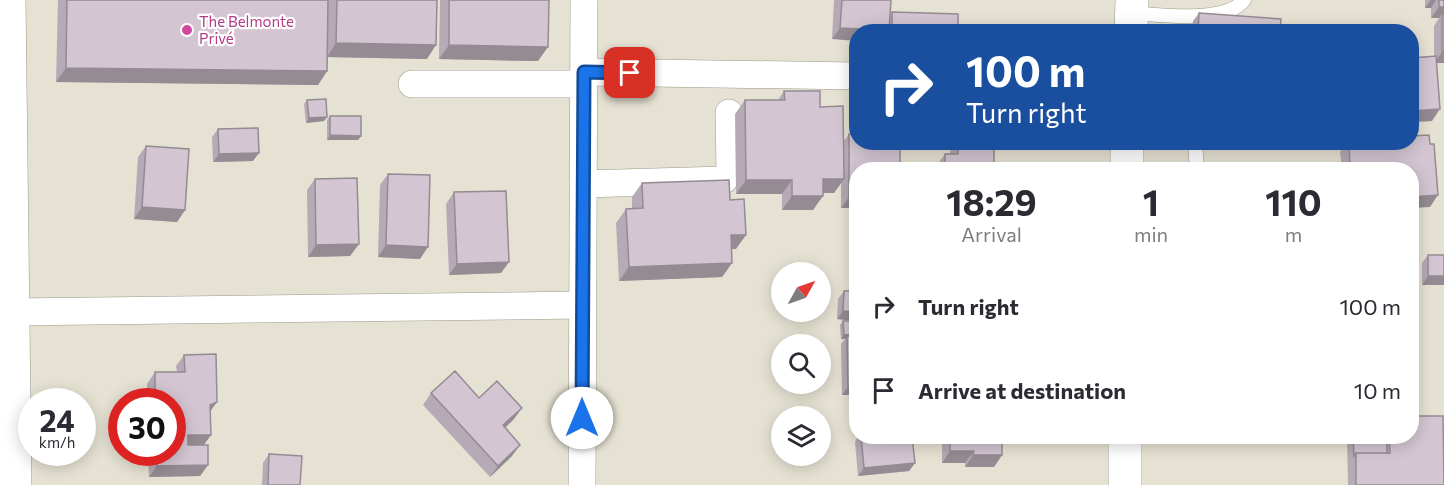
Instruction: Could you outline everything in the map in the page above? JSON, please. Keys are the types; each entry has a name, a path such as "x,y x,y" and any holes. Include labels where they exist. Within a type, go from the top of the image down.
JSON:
{"main road":[{"path":"9,0 15,485"},
{"path":"1125,444 1125,485"}],"street":[{"path":"582,485 584,0"},
{"path":"412,84 584,78 849,76"},
{"path":"583,184 724,180 730,172 729,113"},
{"path":"13,312 583,305"}],"lane":[{"path":"1131,15 1205,15 1240,5 1244,0"}],"building":[{"name":"The Belmonte Privé","path":"67,0 328,0 327,71 66,68"},
{"path":"337,0 437,0 436,45 336,43"},
{"path":"449,0 549,0 548,47 449,45"},
{"path":"842,0 891,0 889,24 849,24 849,28 840,28"},
{"path":"1439,0 1444,0 1444,7 1439,7"},
{"path":"892,12 958,14 958,24 892,24"},
{"path":"1199,13 1281,19 1281,24 1198,24"},
{"path":"1442,14 1444,14 1444,52 1442,52"},
{"path":"1436,56 1440,109 1419,110 1419,57"},
{"path":"784,91 820,91 820,107 843,106 844,179 823,179 823,196 792,196 792,180 746,180 745,100 785,100"},
{"path":"326,99 327,117 309,118 307,100"},
{"path":"330,116 361,116 361,136 330,135"},
{"path":"258,128 259,153 219,154 218,129"},
{"path":"1429,135 1430,144 1434,144 1438,195 1419,196 1419,162 1350,162 1349,150 1419,150 1419,136"},
{"path":"146,146 189,149 185,210 142,207"},
{"path":"849,150 900,150 900,162 849,162"},
{"path":"958,150 994,150 994,162 945,162 945,154 958,154"},
{"path":"388,174 430,175 428,247 386,245"},
{"path":"357,178 359,244 316,245 315,179"},
{"path":"729,180 730,200 744,199 746,235 731,235 732,263 629,267 626,209 643,208 642,183"},
{"path":"506,191 509,262 457,264 454,192"},
{"path":"1428,255 1444,255 1444,276 1428,276"},
{"path":"844,291 849,291 849,311 843,311"},
{"path":"843,321 849,321 849,335 844,335"},
{"path":"847,336 849,336 849,387"},
{"path":"216,354 217,402 210,405 211,435 188,435 188,445 208,445 208,465 186,465 186,388 155,388 155,372 185,372 184,355"},
{"path":"455,371 479,398 497,381 522,408 503,425 520,445 498,466 431,393"},
{"path":"1419,416 1443,416 1444,485 1356,485 1356,453 1390,453 1389,444 1419,444"},
{"path":"862,444 913,444 915,463 864,468"},
{"path":"950,444 1002,444 1002,455 973,455 974,451 950,451"},
{"path":"1353,444 1387,444 1387,453 1356,453 1354,456"},
{"path":"269,454 302,456 300,485 268,485"}],"place":[{"name":"The Belmonte Privé","path":"187,30"}],"route":[{"path":"582,418 584,72 630,73"}]}
